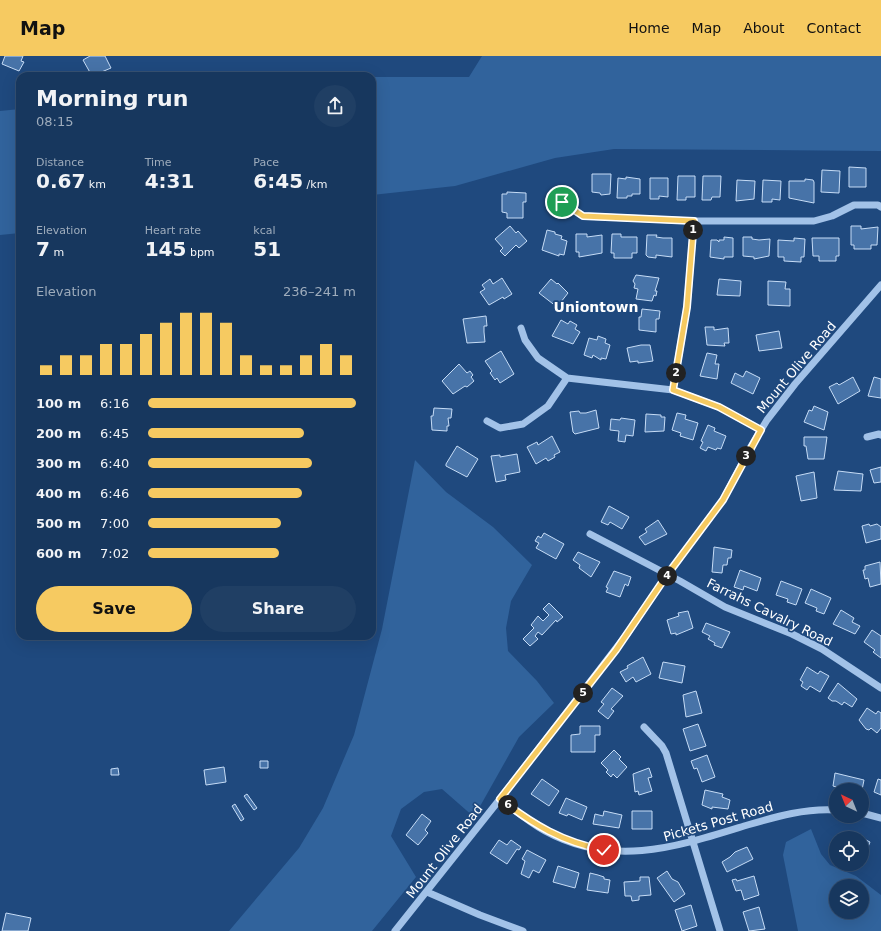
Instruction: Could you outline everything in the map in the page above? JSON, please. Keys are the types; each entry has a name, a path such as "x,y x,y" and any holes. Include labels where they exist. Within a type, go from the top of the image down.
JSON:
{"street":[{"path":"562,202 583,216 694,221 814,221 832,216 854,205 881,207"},
{"path":"673,390 687,307 694,221"},
{"name":"Mount Olive Road","path":"395,931 620,644 667,575 723,500 761,430 795,384 881,285"},
{"path":"521,328 525,340 538,358 567,378 673,390 719,407 761,430"},
{"path":"487,421 500,428 524,424 548,406 567,378"},
{"path":"867,437 879,434 881,435"},
{"name":"Farrahs Cavalry Road","path":"590,534 725,607 792,634 822,649 881,688"},
{"path":"644,727 662,746 666,753 720,931"},
{"name":"Pickets Post Road","path":"500,799 545,831 566,841 591,848 618,852 642,852 692,842 788,814 812,810 829,810"},
{"path":"869,815 881,818"},
{"path":"427,892 480,915 523,931"}],"shaded area":[{"path":"482,56 881,56 881,151 614,149 555,158 455,186 376,195 376,77 469,77"},
{"path":"16,109 16,233 0,235 0,111"},
{"path":"415,460 446,492 493,527 532,565 511,601 506,628 508,651 537,681 554,703 519,737 474,817 442,789 424,792 401,809 391,836 416,877 372,931 229,931 299,848 323,808 354,735 382,629"},
{"path":"811,829 821,854 829,864 829,871 844,871 860,879 829,879 829,919 869,919 869,886 881,895 881,931 798,931 783,855 786,842"}],"building":[{"path":"5,56 23,56 21,61 24,62 19,71 2,64"},
{"path":"90,56 105,56 111,68 102,72 90,72 83,60"},
{"path":"849,167 866,168 866,187 849,187"},
{"path":"822,170 840,171 839,193 821,192"},
{"path":"592,174 611,174 610,194 601,195 600,193 592,192"},
{"path":"678,176 695,176 695,197 686,197 686,200 677,200"},
{"path":"703,176 721,176 720,197 712,197 711,200 702,200"},
{"path":"626,177 640,179 640,194 632,194 632,196 627,196 627,198 617,198 618,178 626,179"},
{"path":"650,178 668,178 668,197 659,196 659,199 650,199"},
{"path":"805,179 813,180 814,182 814,203 789,198 789,181 805,181"},
{"path":"737,180 755,181 754,199 736,201"},
{"path":"763,180 781,181 780,200 772,199 772,202 762,202"},
{"path":"507,192 526,193 526,202 523,202 523,218 507,218 507,213 502,212 502,194 507,194"},
{"path":"510,226 516,233 518,231 527,241 519,248 516,245 505,256 500,251 503,248 495,239"},
{"path":"851,226 861,226 861,229 878,227 877,245 871,245 871,249 854,249 854,245 851,245"},
{"path":"547,230 555,232 555,234 562,236 561,239 567,241 564,255 559,254 559,256 542,250"},
{"path":"576,234 587,234 587,237 602,235 602,253 579,257 579,252 576,252"},
{"path":"612,234 621,234 621,237 637,237 637,253 632,253 632,258 614,258 614,253 611,253"},
{"path":"647,235 672,238 672,257 656,255 656,258 648,257 646,255"},
{"path":"724,237 733,238 733,257 724,257 724,259 710,257 711,240 717,240 719,242 719,240 724,240"},
{"path":"743,237 752,237 752,239 759,240 770,239 769,256 754,259 754,257 743,256"},
{"path":"794,238 805,239 804,257 801,257 801,262 784,261 784,257 778,257 778,240 794,241"},
{"path":"812,238 839,238 839,256 836,256 836,261 819,261 819,256 813,256"},
{"path":"636,275 659,278 655,291 657,291 656,296 654,295 652,301 636,299 638,289 634,288 635,284 633,281"},
{"path":"502,278 512,294 489,305 480,292 485,289 482,285 490,279 493,284"},
{"path":"551,279 557,284 558,283 568,293 557,307 539,293"},
{"path":"719,279 741,281 740,296 717,295"},
{"path":"768,281 786,282 785,289 790,289 790,306 768,305"},
{"path":"642,309 660,311 659,319 656,319 656,332 639,330 639,317 641,317"},
{"path":"486,316 487,326 484,326 485,342 467,343 463,319"},
{"path":"561,320 568,324 570,321 577,325 575,329 580,332 573,344 552,336"},
{"path":"705,327 714,327 714,330 728,328 729,343 724,343 725,346 707,345"},
{"path":"779,331 782,348 759,351 756,335"},
{"path":"598,336 606,339 605,343 610,345 606,359 601,358 601,360 593,355 592,358 584,355 589,338 597,340"},
{"path":"650,345 653,361 638,363 638,361 630,362 627,348"},
{"path":"501,351 514,374 500,383 497,378 495,380 490,373 492,371 485,361"},
{"path":"707,353 717,355 715,364 719,364 717,379 700,376"},
{"path":"459,364 467,373 470,371 473,375 471,377 474,381 467,387 465,386 453,394 442,381"},
{"path":"746,371 760,378 753,394 731,383 735,373 743,377"},
{"path":"853,377 860,391 838,404 829,387 837,383 839,385"},
{"path":"874,377 881,379 881,398 868,396"},
{"path":"814,406 828,412 824,430 804,422 809,410 812,411"},
{"path":"434,408 452,409 451,418 448,418 449,426 447,426 447,431 432,430 431,416 433,416"},
{"path":"596,410 599,428 575,434 573,432 570,412 579,411 580,413 586,413"},
{"path":"677,413 686,415 685,419 698,423 693,440 680,436 681,433 672,430"},
{"path":"646,414 661,415 661,417 665,417 664,431 645,432"},
{"path":"621,418 635,420 633,436 626,435 625,442 618,441 619,431 610,430 611,419 620,420"},
{"path":"708,425 715,428 714,431 726,436 721,449 717,448 716,450 708,447 706,451 700,448 703,442 701,441"},
{"path":"552,436 560,452 548,461 546,458 536,464 527,447 537,442 538,445"},
{"path":"804,437 827,437 824,459 808,459 806,446 804,446"},
{"path":"457,446 478,459 467,477 446,466"},
{"path":"517,454 520,472 505,475 506,480 496,482 491,456 500,455 500,457"},
{"path":"881,467 881,482 874,483 870,470"},
{"path":"838,471 863,474 861,491 834,490"},
{"path":"814,472 817,498 801,501 796,476"},
{"path":"609,506 629,517 622,529 610,522 608,525 601,522"},
{"path":"658,520 667,534 645,545 639,537 647,532 645,529"},
{"path":"869,524 870,526 877,524 881,527 881,539 866,543 862,526"},
{"path":"544,533 564,544 556,559 536,548 539,543 535,541 538,536 541,538"},
{"path":"714,547 732,550 731,558 728,558 727,565 723,565 722,573 712,572"},
{"path":"578,552 600,562 591,577 579,568 580,565 573,560"},
{"path":"880,562 881,584 870,587 868,578 865,579 863,570 865,570 865,566"},
{"path":"740,570 761,578 757,591 744,586 743,590 734,587"},
{"path":"614,571 631,577 628,586 625,584 620,597 606,592 608,588 606,587"},
{"path":"781,581 802,589 796,605 787,602 788,599 776,595"},
{"path":"811,589 831,598 824,614 816,611 817,608 805,603"},
{"path":"549,603 563,617 557,622 556,620 542,635 538,632 535,636 538,639 530,646 523,639 534,628 531,625 538,616 543,621 549,615 543,609"},
{"path":"841,610 854,618 852,622 860,626 855,634 833,624"},
{"path":"688,611 693,628 676,635 676,633 671,634 667,620 679,616 678,613"},
{"path":"706,623 730,632 722,648 714,645 715,643 708,639 710,636 702,632"},
{"path":"872,630 881,636 881,658 873,652 875,650 864,642"},
{"path":"643,657 651,674 636,682 633,677 626,682 620,672 628,668 627,666"},
{"path":"663,662 685,666 682,683 659,678"},
{"path":"807,667 818,674 820,671 829,676 820,692 810,686 807,690 801,686 803,682 800,680"},
{"path":"838,683 857,699 852,707 844,702 842,705 828,698"},
{"path":"612,688 623,696 611,709 614,711 608,719 598,711 604,704 601,702"},
{"path":"696,691 702,713 686,717 683,695"},
{"path":"867,708 876,714 878,711 881,713 881,728 877,733 871,728 869,730 866,729 859,720"},
{"path":"698,724 706,746 690,751 683,729"},
{"path":"580,726 600,726 600,735 595,735 595,752 571,752 571,735 580,734"},
{"path":"614,750 621,757 619,759 627,767 617,778 613,774 611,777 606,772 608,770 601,763"},
{"path":"707,755 715,777 702,782 697,768 694,769 691,761"},
{"path":"260,761 268,761 268,768 260,768"},
{"path":"224,767 226,782 206,785 204,770"},
{"path":"118,768 119,775 111,775 111,769"},
{"path":"649,768 652,777 648,778 652,791 639,795 638,791 635,792 633,774"},
{"path":"835,773 864,780 863,783 833,783"},
{"path":"542,779 559,791 549,806 531,794"},
{"path":"878,779 881,780 881,795 874,792"},
{"path":"705,790 723,794 722,797 730,800 728,809 712,807 712,809 702,805"},
{"path":"247,794 257,808 254,810 244,796"},
{"path":"566,798 587,807 582,820 568,814 567,816 559,813"},
{"path":"235,804 244,819 241,821 232,806"},
{"path":"604,811 622,815 619,828 593,824 595,814 603,816"},
{"path":"632,811 652,811 652,829 632,829"},
{"path":"422,814 431,821 425,830 428,833 418,845 406,835"},
{"path":"499,840 507,845 511,840 521,847 519,850 517,849 507,864 490,853"},
{"path":"747,847 753,859 727,872 722,862 735,852"},
{"path":"527,850 546,860 539,873 533,870 529,878 521,874 525,861 522,859"},
{"path":"558,866 579,873 575,888 553,882"},
{"path":"667,871 672,879 678,882 685,894 674,902 657,878"},
{"path":"590,873 610,880 608,893 587,890"},
{"path":"754,876 759,895 744,900 741,890 736,891 732,880 736,879 737,881"},
{"path":"640,877 649,877 651,895 639,896 639,900 632,901 631,896 625,896 624,882 640,881"},
{"path":"691,905 697,926 682,931 675,910"},
{"path":"759,907 765,929 749,931 743,912"},
{"path":"6,913 31,918 28,931 2,931"}],"district":[{"name":"Uniontown","path":"596,307"}],"route":[{"path":"562,202 583,216 694,221 687,307 673,390 719,407 761,430 755,438 723,500 667,575 616,650 500,799 545,831 566,841 604,850"}]}
